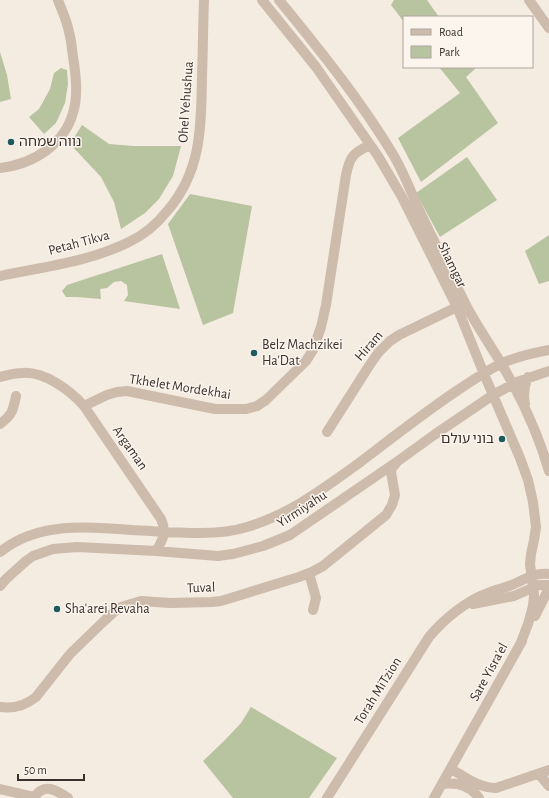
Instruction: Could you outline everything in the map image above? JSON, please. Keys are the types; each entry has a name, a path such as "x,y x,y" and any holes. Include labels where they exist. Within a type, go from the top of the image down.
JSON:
{"street":[{"path":"0,168 22,164 34,159 46,151 60,138 68,124 74,108 76,76 71,40 66,20 58,0"},
{"name":"Ohel Yehushua","path":"158,222 175,202 185,185 195,158 202,116 204,0"},
{"name":"Ohel Yehushua","path":"204,22 204,14 209,0"},
{"name":"Shamgar","path":"262,0 316,67 370,145 392,180 410,212 457,307 520,458 528,480 533,502 536,527 530,559 534,598 532,612 520,645"},
{"name":"Shamgar","path":"280,0 335,70 394,157 455,284 501,364 528,415 549,471"},
{"path":"529,0 549,28"},
{"path":"370,145 376,129"},
{"name":"Tkhelet Mordekhai","path":"84,406 117,392 127,392 215,409 246,409 257,406 266,400 306,361 318,338 326,305 346,175 350,160 354,154 370,145"},
{"name":"Petah Tikva","path":"0,276 89,257 130,242 144,234 158,222"},
{"name":"Hiram","path":"327,432 378,353 390,341 399,335 457,307"},
{"name":"Yirmiyahu","path":"1,550 27,536 64,528 90,527 212,533 245,528 262,522 291,509 318,492 436,405 484,374 501,364 524,356 549,350"},
{"name":"Yirmiyahu","path":"0,586 26,561 53,548 77,547 218,556 233,554 263,546 290,535 493,395 528,377 549,371"},
{"name":"Argaman","path":"0,377 22,373 33,374 56,383 78,399 153,506 160,531 155,541 156,551"},
{"path":"528,377 524,395 528,415"},
{"path":"0,424 7,419 13,410 16,396"},
{"name":"Tuval","path":"0,708 15,708 31,702 45,687 70,654 121,606 141,601 170,603 221,601 299,577 323,566 386,515 392,505 395,495 391,472 392,468 398,461"},
{"path":"373,477 387,475 393,481"},
{"path":"309,573 316,598 313,610"},
{"name":"Torah MiTzion","path":"327,798 429,637 441,624 476,598 486,593 510,586 531,576 549,574"},
{"name":"Torah MiTzion","path":"462,608 514,596 542,584 549,586"},
{"name":"Sare Yisra'el","path":"434,798 520,645 549,586"},
{"path":"539,607 549,599"},
{"path":"451,769 479,785 491,788 496,788 549,770"},
{"path":"539,774 549,786"},
{"path":"442,784 450,783 461,785 471,790 479,798"},
{"path":"484,798 496,788"},
{"path":"0,789 34,798 38,793 49,789 55,790 68,798"}],"green space":[{"path":"394,0 427,0 438,16 403,16 403,21 391,5"},
{"path":"0,52 7,75 11,99 0,102"},
{"path":"61,68 67,70 68,84 65,103 56,123 44,134 29,117 39,109 50,89 54,73"},
{"path":"440,68 474,68 466,77 498,123 421,182 398,138 460,93"},
{"path":"82,125 109,144 133,146 181,146 173,176 159,199 145,213 121,229 114,202 101,177 70,144"},
{"path":"467,157 497,200 440,237 416,193"},
{"path":"190,194 252,206 233,313 203,325 168,224"},
{"path":"549,235 549,281 539,284 525,251"},
{"path":"162,254 180,309 124,301 128,295 127,285 121,281 114,282 107,288 100,289 101,299 66,297 62,291 67,285"},
{"path":"251,707 337,758 309,798 233,798 203,761 241,723"}],"place":[{"name":"נווה שמחה","path":"11,142"},
{"name":"Belz Machzikei Ha'Dat","path":"254,353"},
{"name":"בוני עולם","path":"502,439"},
{"name":"Sha'arei Revaha","path":"57,609"}]}
